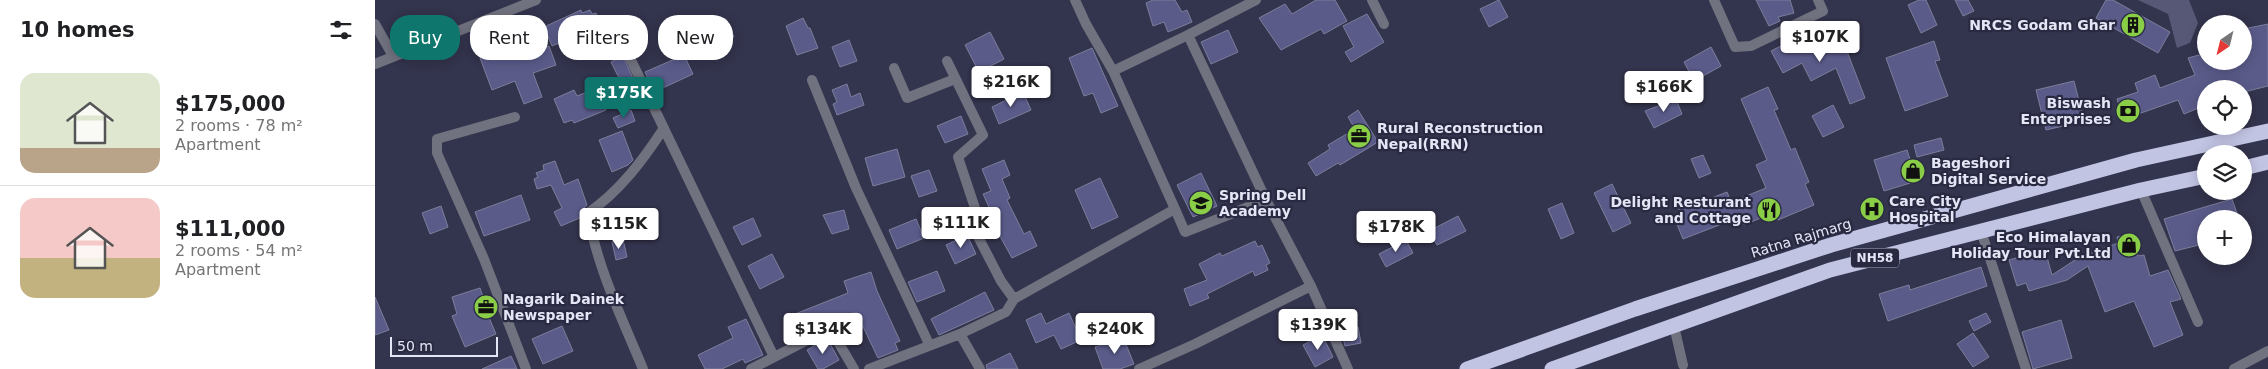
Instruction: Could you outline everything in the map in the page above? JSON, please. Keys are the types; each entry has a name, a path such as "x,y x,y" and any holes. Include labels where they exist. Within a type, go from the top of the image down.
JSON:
{"highway":[{"name":"Ratna Rajmarg","path":"1467,369 1635,309 1831,245 2136,160 2268,131"},
{"path":"2252,166 2268,162"},
{"name":"NH58","path":"1552,369 1830,270 2141,190 2197,178"}],"street":[{"path":"460,30 536,0"},
{"path":"1075,0 1086,24 1113,71 1185,232 1267,200"},
{"path":"1113,71 1256,0"},
{"path":"1372,0 1384,24"},
{"path":"1714,0 1735,48 1751,46 1823,10 1818,0"},
{"path":"375,24 390,51"},
{"path":"1188,35 1267,200 1311,286 1348,369"},
{"path":"375,64 390,57"},
{"path":"631,60 774,357"},
{"path":"947,61 983,136 958,157 976,212 972,226 1001,282 1014,299"},
{"path":"894,68 907,98 955,79"},
{"path":"812,80 855,188 929,344"},
{"path":"515,117 437,139 437,153 484,259 526,369"},
{"path":"643,369 611,294 596,250 588,212 609,198 649,152 664,128"},
{"path":"2141,190 2198,322"},
{"path":"869,369 929,344 960,334 1006,312 1014,299 1175,209"},
{"path":"1981,232 2026,369"},
{"path":"1139,369 1311,286"},
{"path":"1674,326 1683,365"},
{"path":"751,369 821,333 831,330 854,369"},
{"path":"960,334 980,369"},
{"path":"2233,369 2268,351"}],"shaded area":[{"path":"2138,0 2189,0 2197,20 2190,43 2177,48 2168,14"}],"building":[{"path":"1153,0 1175,0 1182,12 1187,10 1192,22 1168,32 1164,22 1153,26 1146,3"},
{"path":"1316,0 1335,0 1347,21 1324,34 1321,29 1281,50 1259,18 1285,4 1292,14"},
{"path":"1499,0 1508,17 1489,27 1480,9"},
{"path":"1756,0 1790,0 1794,13 1778,17 1780,21 1769,26"},
{"path":"1919,0 1926,0 1937,25 1921,33 1908,5"},
{"path":"1955,0 1968,0 1974,11 1963,16"},
{"name":"NRCS Godam Ghar","path":"2106,0 2113,0 2170,32 2158,53 2096,18"},
{"path":"581,10 582,13 590,10 592,14 596,13 597,15 570,15"},
{"path":"1367,14 1384,42 1351,62 1345,52 1354,47 1343,26"},
{"path":"803,18 808,28 810,28 818,48 797,55 786,26"},
{"path":"558,21 558,44 552,46 548,36 548,25"},
{"path":"2268,24 2268,86 2252,90 2252,80 2197,80 2197,109 2184,114 2178,100 2124,119 2117,99 2138,92 2135,83 2155,75 2160,88 2195,75 2188,58 2197,56 2197,70 2253,70 2253,27"},
{"path":"1228,30 1238,52 1211,64 1201,42"},
{"path":"990,32 1004,59 979,72 965,45"},
{"path":"1808,32 1818,52 1843,41 1865,98 1850,104 1836,68 1811,81 1802,63 1783,73 1771,51"},
{"path":"849,40 857,61 840,67 832,47"},
{"path":"1934,41 1940,60 1935,61 1948,96 1905,111 1886,58"},
{"path":"548,46 556,65 533,73 542,97 524,104 515,81 492,90 481,60 548,60"},
{"path":"1711,47 1721,66 1694,81 1684,62"},
{"path":"1092,48 1118,106 1101,113 1093,93 1084,96 1069,58"},
{"path":"625,60 644,103 629,109 625,97 628,96 611,62"},
{"path":"673,60 686,60 693,74 654,92 645,72"},
{"path":"2074,81 2084,121 2046,130 2036,90"},
{"path":"847,84 851,97 860,93 864,105 837,115 833,104 837,102 832,90"},
{"path":"1768,87 1778,109 1774,110 1791,150 1795,148 1809,182 1805,184 1814,205 1778,220 1775,212 1744,225 1740,217 1683,239 1676,222 1683,219 1678,207 1695,201 1696,204 1727,192 1731,202 1766,188 1756,165 1767,160 1741,99"},
{"path":"597,88 606,110 574,123 572,120 564,123 554,99 574,90 577,96"},
{"path":"1023,92 1031,110 999,124 992,107"},
{"path":"1676,99 1682,114 1654,128 1645,111"},
{"path":"1833,105 1844,127 1823,137 1812,116"},
{"path":"631,110 635,121 618,128 613,118"},
{"name":"Rural Reconstruction Nepal(RRN)","path":"1358,110 1378,142 1340,165 1338,163 1316,176 1308,163 1330,149 1328,145 1355,129 1348,117"},
{"path":"961,116 968,134 945,143 937,126"},
{"path":"622,131 633,160 628,165 612,172 599,140"},
{"path":"1941,138 1944,150 1917,157 1914,145"},
{"path":"897,149 905,177 873,186 865,158"},
{"path":"1907,150 1917,181 1884,191 1874,160"},
{"path":"1703,155 1711,173 1699,178 1691,159"},
{"path":"1004,160 1010,175 1002,179 1010,198 1007,200 1024,234 1030,231 1037,246 1012,258 991,220 994,218 983,194 991,191 982,169"},
{"path":"555,161 564,185 578,179 587,205 582,210 582,217 561,226 554,212 562,208 551,185 537,189 534,179 538,177 536,173 544,170 543,165"},
{"path":"929,170 937,191 919,197 911,176"},
{"path":"1201,173 1217,206 1193,217 1177,185"},
{"path":"1100,178 1118,217 1092,229 1075,190"},
{"path":"1612,184 1631,223 1613,232 1594,193"},
{"path":"521,195 530,220 484,236 475,212"},
{"path":"2229,200 2232,200 2236,210 2197,210 2197,246 2175,251 2164,219"},
{"path":"1562,203 1574,233 1561,239 1548,209"},
{"path":"441,206 448,227 430,234 422,213"},
{"path":"844,210 849,229 832,234 823,215"},
{"path":"1458,216 1466,231 1437,245 1429,231"},
{"path":"753,218 761,236 742,245 733,227"},
{"path":"916,219 924,238 897,249 889,230"},
{"path":"2132,233 2138,256 2144,255 2150,276 2168,270 2181,299 2170,302 2183,335 2154,347 2134,301 2105,312 2088,266 2067,280 2029,291 2026,283 2017,286 2009,260 2045,250 2052,275 2078,258 2118,243 2117,237"},
{"path":"967,235 976,254 955,264 946,245"},
{"path":"623,239 627,257 616,260 612,242"},
{"path":"1406,240 1413,253 1386,267 1379,254"},
{"path":"1255,241 1258,247 1262,245 1270,263 1266,265 1268,270 1255,276 1253,271 1207,294 1209,298 1190,306 1184,289 1207,280 1199,264 1220,253 1222,256"},
{"path":"772,254 784,277 760,289 748,266"},
{"path":"1981,267 1987,286 1888,321 1879,294 1909,285 1910,290"},
{"path":"937,271 945,291 917,302 908,282"},
{"path":"871,272 877,291 900,341 895,343 898,350 878,358 856,312 822,324 804,334 795,314 848,293 844,281"},
{"path":"480,288 484,300 482,301 496,334 465,347 452,316 457,314 452,297"},
{"path":"985,292 994,310 939,335 931,319"},
{"path":"375,297 389,330 375,335"},
{"path":"1041,313 1046,324 1069,313 1081,340 1061,349 1054,335 1036,343 1026,320"},
{"path":"1986,313 1991,322 1974,331 1969,321"},
{"path":"746,319 763,355 745,363 743,359 722,369 705,369 698,355 733,338 728,327"},
{"path":"2061,320 2072,358 2033,369 2022,332"},
{"path":"562,326 573,351 543,364 532,339"},
{"path":"1358,327 1361,343 1345,346 1341,330"},
{"path":"1973,333 1989,357 1973,367 1957,344"},
{"path":"1322,335 1333,357 1315,367 1303,345"},
{"path":"1123,337 1134,364 1120,369 1103,369 1095,347"},
{"path":"827,338 839,360 823,369 818,369 807,350"},
{"path":"1010,353 1018,369 987,369 986,365"},
{"path":"511,356 517,369 482,369"}],"place":[{"name":"NRCS Godam Ghar","path":"2133,25"},
{"name":"Biswash Enterprises","path":"2128,111"},
{"name":"Rural Reconstruction Nepal(RRN)","path":"1359,136"},
{"name":"Bageshori Digital Service","path":"1913,171"},
{"name":"Spring Dell Academy","path":"1201,203"},
{"name":"Care City Hospital","path":"1872,209"},
{"name":"Delight Resturant and Cottage","path":"1769,210"},
{"name":"Eco Himalayan Holiday Tour Pvt.Ltd","path":"2129,245"},
{"name":"Nagarik Dainek Newspaper","path":"486,307"}]}
